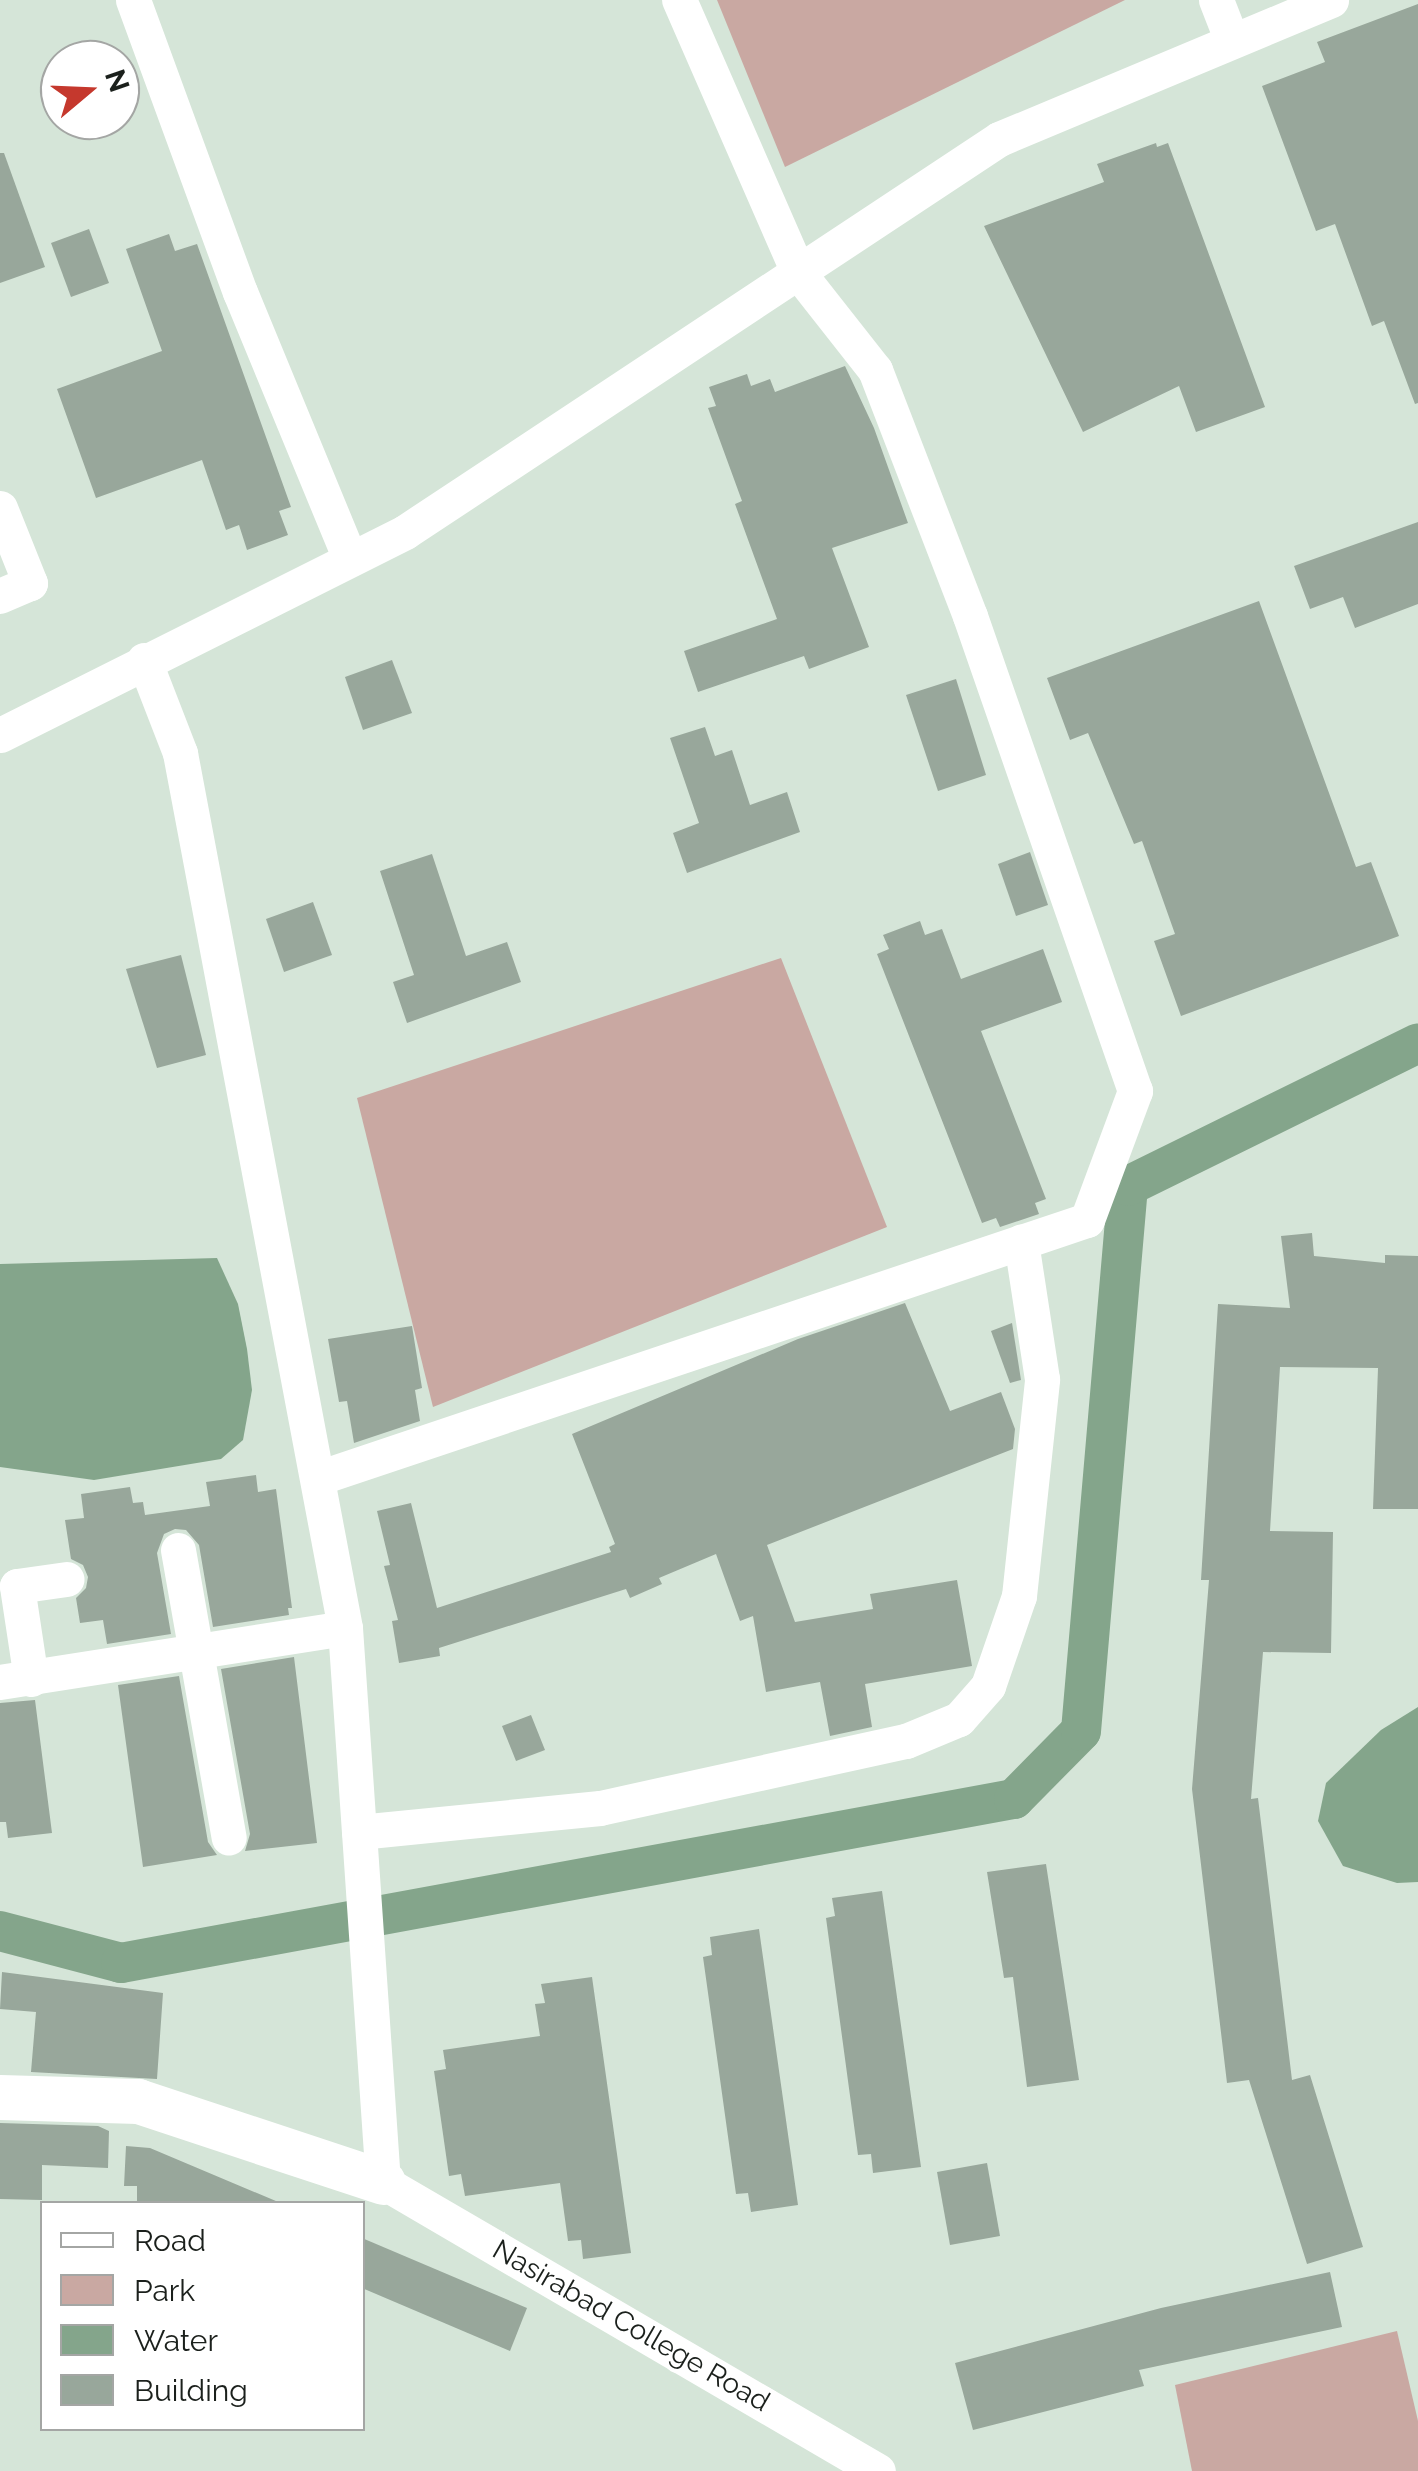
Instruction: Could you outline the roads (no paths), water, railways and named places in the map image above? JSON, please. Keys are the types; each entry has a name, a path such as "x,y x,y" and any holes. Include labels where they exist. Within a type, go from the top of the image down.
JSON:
{"street":[{"path":"133,0 240,292 350,559"},
{"path":"318,1478 1088,1220 1135,1091 970,616 875,370 798,272 679,0"},
{"path":"1216,0 1232,42"},
{"path":"0,735 405,532 999,138 1331,0"},
{"path":"0,508 30,583 0,596"},
{"path":"0,2097 138,2101 384,2182 345,1628 180,753 144,660"},
{"path":"359,1832 600,1808 906,1741 959,1719 988,1686 1020,1596 1042,1379 1021,1242"},
{"path":"178,1550 229,1838"},
{"path":"67,1579 17,1586 15,1680 345,1628"},
{"name":"Nasirabad College Road","path":"384,2182 878,2471"}],"water":[{"path":"217,1258 238,1304 247,1349 252,1390 243,1440 221,1459 94,1480 0,1467 0,1264"},
{"path":"1418,1707 1418,1882 1397,1883 1343,1866 1318,1821 1326,1783 1381,1730"}],"waterway":[{"path":"0,1931 121,1963 1014,1799 1081,1731 1128,1186 1418,1043"}]}
